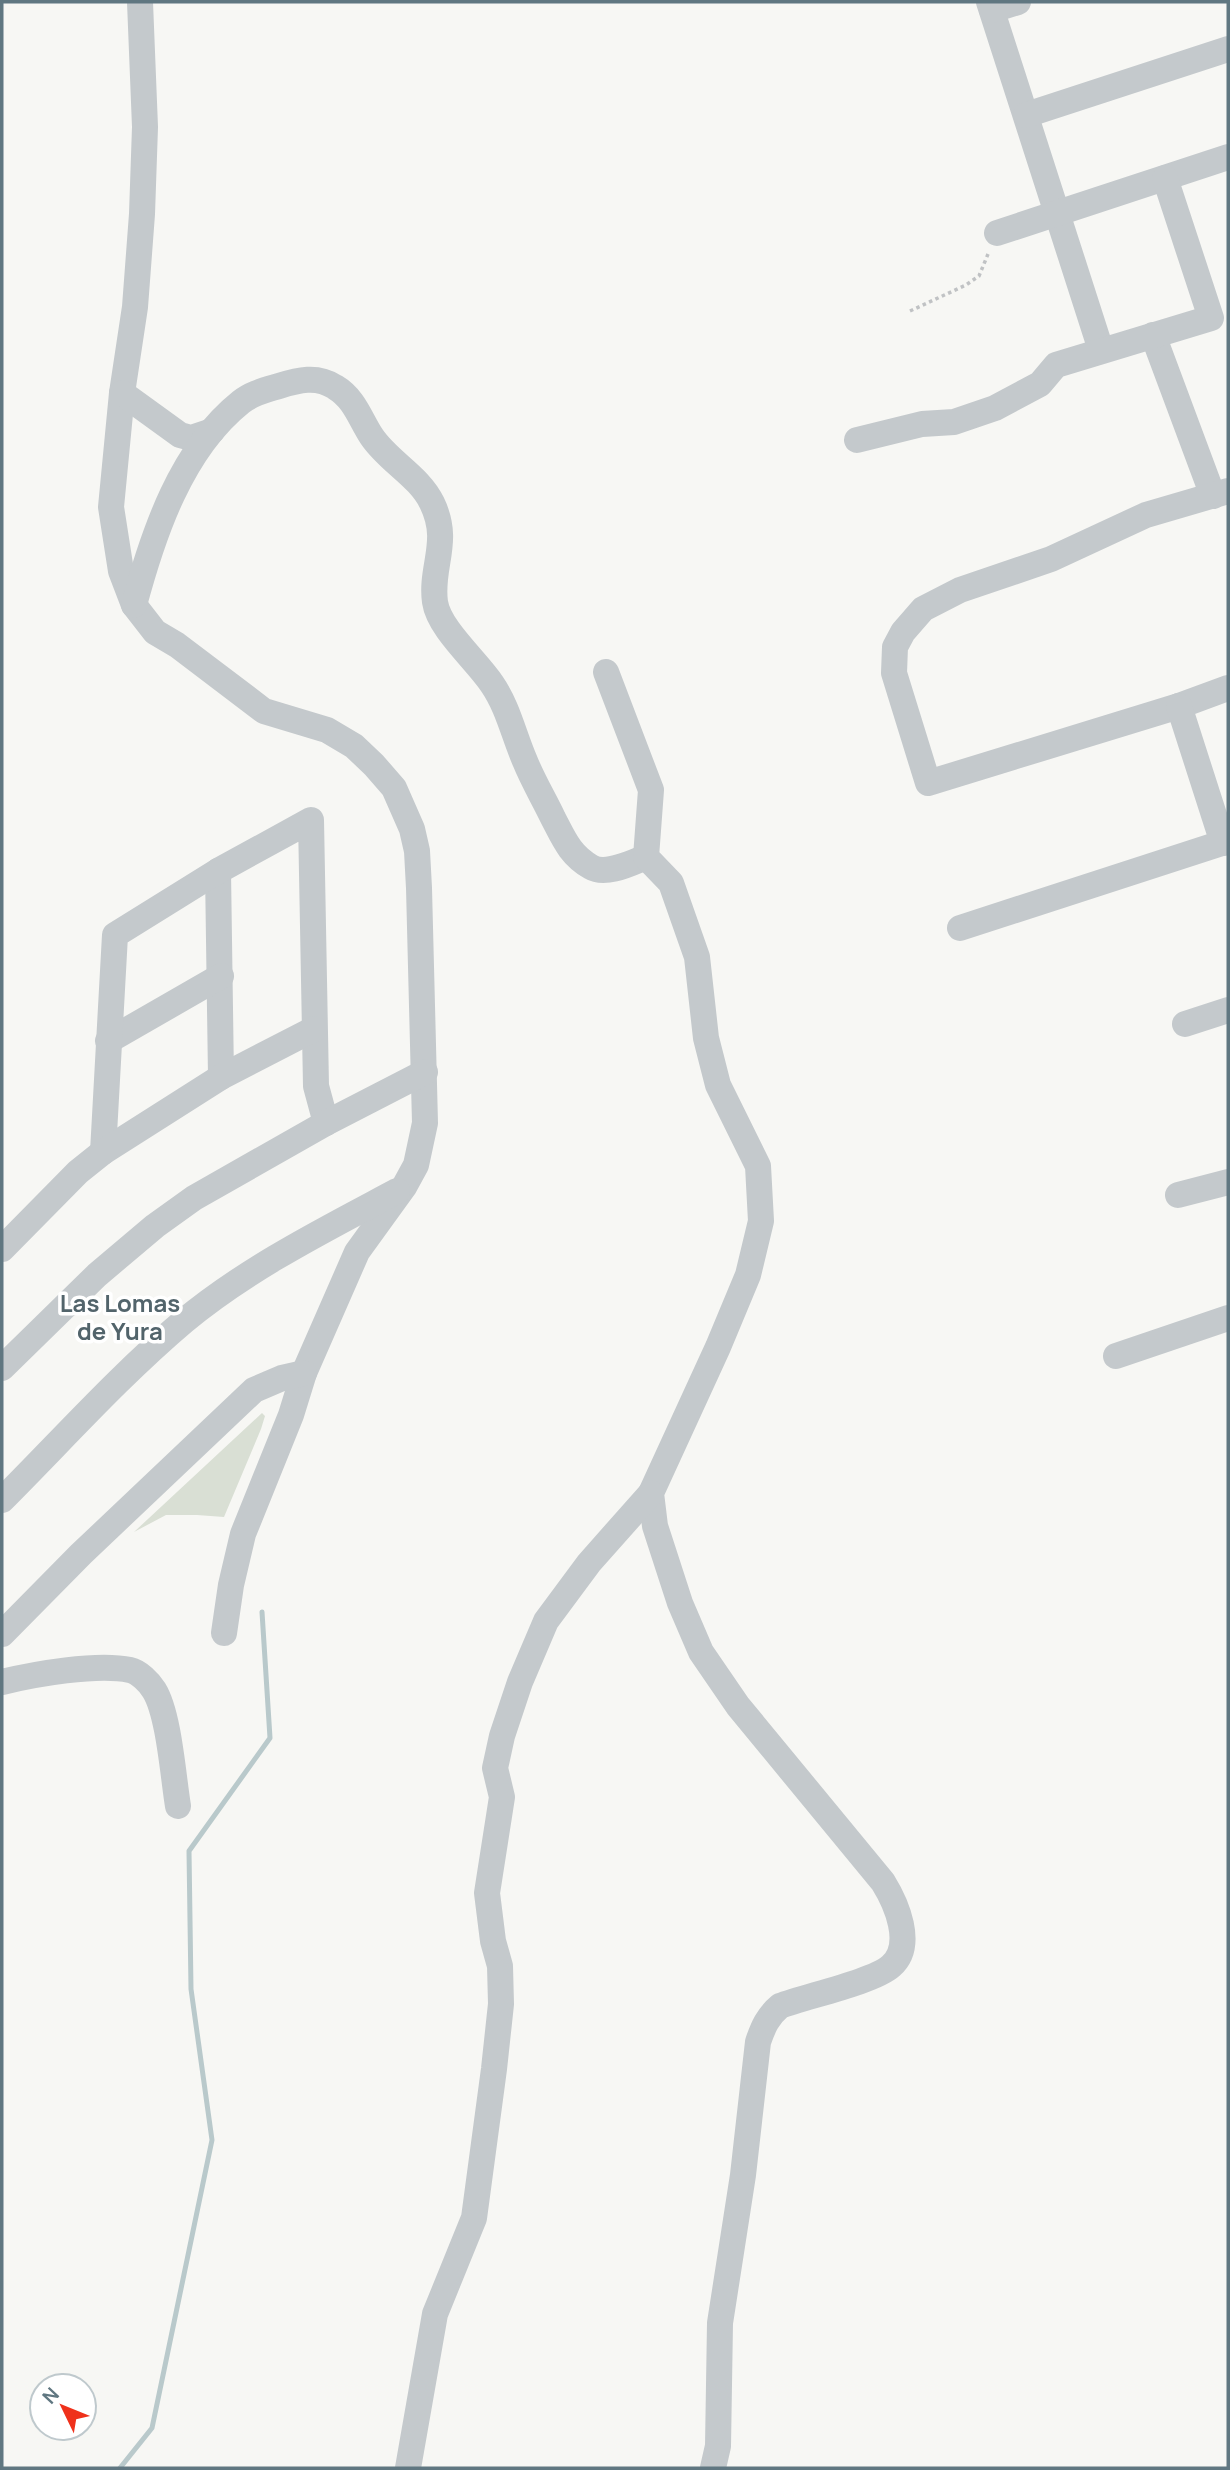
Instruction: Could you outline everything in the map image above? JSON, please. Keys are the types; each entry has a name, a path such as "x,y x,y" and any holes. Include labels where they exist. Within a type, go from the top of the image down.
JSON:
{"street":[{"path":"140,2 145,127 142,214 135,307 122,393 111,508 121,571 134,605 155,632 177,645 264,711 327,730 354,746 394,788 412,829 417,851 425,1123 415,1165 404,1187 357,1252 304,1373 291,1415 243,1534 233,1572 224,1633"},
{"path":"1018,2 990,6 1101,350"},
{"path":"1026,115 1228,49"},
{"path":"997,233 1228,157"},
{"path":"857,440 922,424 954,422 995,408 1040,384 1056,365 1211,318 1165,178"},
{"path":"1153,335 1221,493 1146,515 1051,559 960,590 923,609 903,632 895,647 894,673 928,783 1179,706 1228,688"},
{"path":"134,605 143,570 175,490 212,431 248,397 299,380 316,379 335,386 352,401 372,436 422,487 432,503 442,534 435,602 442,620 499,693 525,761 573,855 594,870 614,869 646,857"},
{"path":"122,393 180,435 191,438 212,431"},
{"path":"408,2468 435,2314 474,2218 494,2068 501,2004 500,1966 493,1941 488,1893 502,1797 495,1769 502,1736 520,1682 547,1621 589,1563 651,1493 719,1347 748,1275 761,1221 758,1166 718,1085 706,1038 696,957 671,883 646,857 651,790 606,672"},
{"path":"960,928 1226,842 1179,706"},
{"path":"103,1152 115,934 218,871 311,820 316,1086 326,1123"},
{"path":"218,871 221,1077"},
{"path":"108,1041 221,976"},
{"path":"1185,1024 1228,1010"},
{"path":"2,1249 78,1172 103,1152 221,1077 314,1029"},
{"path":"2,1368 97,1275 155,1226 194,1198 326,1123 425,1072"},
{"path":"1178,1195 1228,1182"},
{"path":"2,1500 144,1357 185,1320 234,1283 404,1187"},
{"path":"1116,1356 1228,1318"},
{"path":"2,1634 81,1554 254,1390 282,1378 304,1373"},
{"path":"651,1493 655,1526 662,1552 701,1652 738,1706 883,1882 896,1903 902,1925 900,1950 893,1965 878,1975 779,2006 769,2015 758,2042 743,2175 720,2323 718,2446 713,2468"},
{"path":"2,1682 68,1671 111,1668 133,1670 155,1691 163,1716 177,1806"}],"path":[{"path":"910,311 966,285 979,276 997,233"}],"shaded area":[{"path":"262,1413 265,1416 261,1429 224,1517 166,1515 134,1532"}],"waterway":[{"path":"120,2468 152,2428 212,2140 191,1989 189,1851 270,1738 262,1612"}],"district":[{"name":"Las Lomas de Yura","path":"120,1316"}]}
